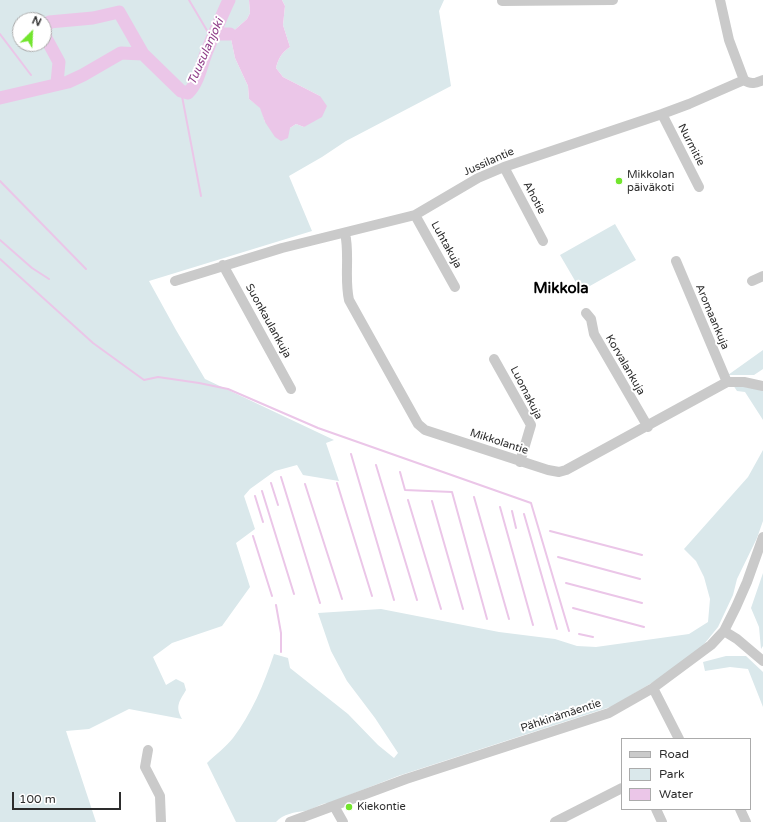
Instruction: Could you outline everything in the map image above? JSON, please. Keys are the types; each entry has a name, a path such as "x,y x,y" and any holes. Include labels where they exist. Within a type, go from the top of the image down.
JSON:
{"street":[{"path":"502,1 613,0"},
{"path":"720,0 729,40 744,80"},
{"name":"Jussilantie","path":"175,281 282,248 414,215 478,178 504,167 662,114 744,80 748,83 756,83 763,80"},
{"name":"Nurmitie","path":"662,114 699,187"},
{"name":"Ahotie","path":"504,167 543,241"},
{"name":"Luhtakuja","path":"414,215 455,287"},
{"name":"Mikkolantie","path":"345,233 347,244 347,291 349,300 421,427 425,430 520,462 559,472 566,470 648,427 727,382"},
{"name":"Aromaankuja","path":"676,261 727,382"},
{"name":"Suonkaulankuja","path":"223,265 291,389"},
{"path":"752,281 763,276"},
{"name":"Korvalankuja","path":"586,313 591,319 594,334 648,427"},
{"name":"Luomakuja","path":"494,359 531,425 520,462"},
{"path":"727,382 744,382 763,386"},
{"name":"Pähkinämäentie","path":"290,822 406,779 609,714 653,688 711,645 724,631 747,582 763,537"},
{"path":"724,631 737,639 763,661"},
{"path":"653,688 678,738"},
{"path":"148,750 145,767 160,796 161,822"},
{"path":"560,821 621,789"},
{"path":"334,806 343,822"},
{"path":"656,810 662,822"},
{"path":"740,810 746,822"}],"green space":[{"path":"0,0 249,0 250,13 247,19 230,34 235,58 248,86 249,99 261,108 265,122 290,128 296,124 304,127 320,96 283,77 276,68 281,56 290,47 283,25 285,6 282,0 444,0 439,11 451,86 346,141 289,176 312,231 149,281 205,379 334,440 326,443 339,481 303,475 297,465 275,471 250,489 244,496 255,529 236,543 250,587 222,626 172,643 153,657 166,685 176,679 184,683 186,690 178,707 182,719 129,709 89,729 66,731 96,822 0,822"},
{"path":"615,224 636,260 581,291 560,255"},
{"path":"763,350 763,369 754,375 728,375"},
{"path":"733,385 763,390 763,420 745,392 737,391"},
{"path":"763,450 763,521 757,538 737,579 733,595 718,627 701,648 655,681 613,706 398,776 329,803 286,815 276,822 236,822 207,763 224,748 246,719 262,687 274,654 288,658 290,668 348,714 378,745 394,758 398,753 375,718 347,681 331,651 318,613 381,609 499,632 555,639 577,646 596,647 689,634 708,622 710,599 704,577 696,561 684,549 748,477"},
{"path":"763,573 763,646 761,649 759,627 751,608"},
{"path":"726,656 746,656 763,672 763,707 748,669 730,667 705,671 703,662"}],"water":[{"path":"249,0 282,0 285,6 283,25 290,47 281,56 276,68 283,77 320,96 327,106 322,117 304,127 296,124 290,128 288,138 281,141 275,137 265,122 260,108 249,99 248,86 235,58 230,34 247,19 250,13"}],"waterway":[{"path":"189,0 212,39"},
{"name":"Tuusulanjoki","path":"0,98 68,82 121,53 143,54 181,91 188,93 195,84 207,51 229,0"},
{"name":"Tuusulanjoki","path":"57,83 59,62 46,38 44,30 49,22 93,18 119,12 143,54"},
{"path":"0,34 31,75"},
{"path":"214,34 230,34"},
{"path":"181,91 201,196"},
{"path":"0,181 86,269"},
{"path":"0,240 32,268 49,279"},
{"path":"0,259 93,343 144,380 158,377 228,389 318,428 531,503 569,631"},
{"path":"351,454 394,600"},
{"path":"376,465 417,600"},
{"path":"400,472 405,490 452,492 487,619"},
{"path":"281,477 320,603"},
{"path":"271,483 278,505"},
{"path":"337,483 372,596"},
{"path":"305,484 342,599"},
{"path":"262,491 294,594"},
{"path":"255,496 263,522"},
{"path":"474,497 509,619"},
{"path":"408,500 441,609"},
{"path":"432,501 463,609"},
{"path":"500,507 533,625"},
{"path":"512,511 516,528"},
{"path":"524,514 557,629"},
{"path":"550,531 642,555"},
{"path":"253,536 272,596"},
{"path":"558,557 640,579"},
{"path":"566,583 642,603"},
{"path":"276,605 281,633 281,652"},
{"path":"573,608 644,627"},
{"path":"579,634 593,637"}],"place":[{"name":"Mikkolan päiväkoti","path":"619,181"},
{"name":"Kiekontie","path":"349,807"}],"district":[{"name":"Mikkola","path":"561,289"}]}
